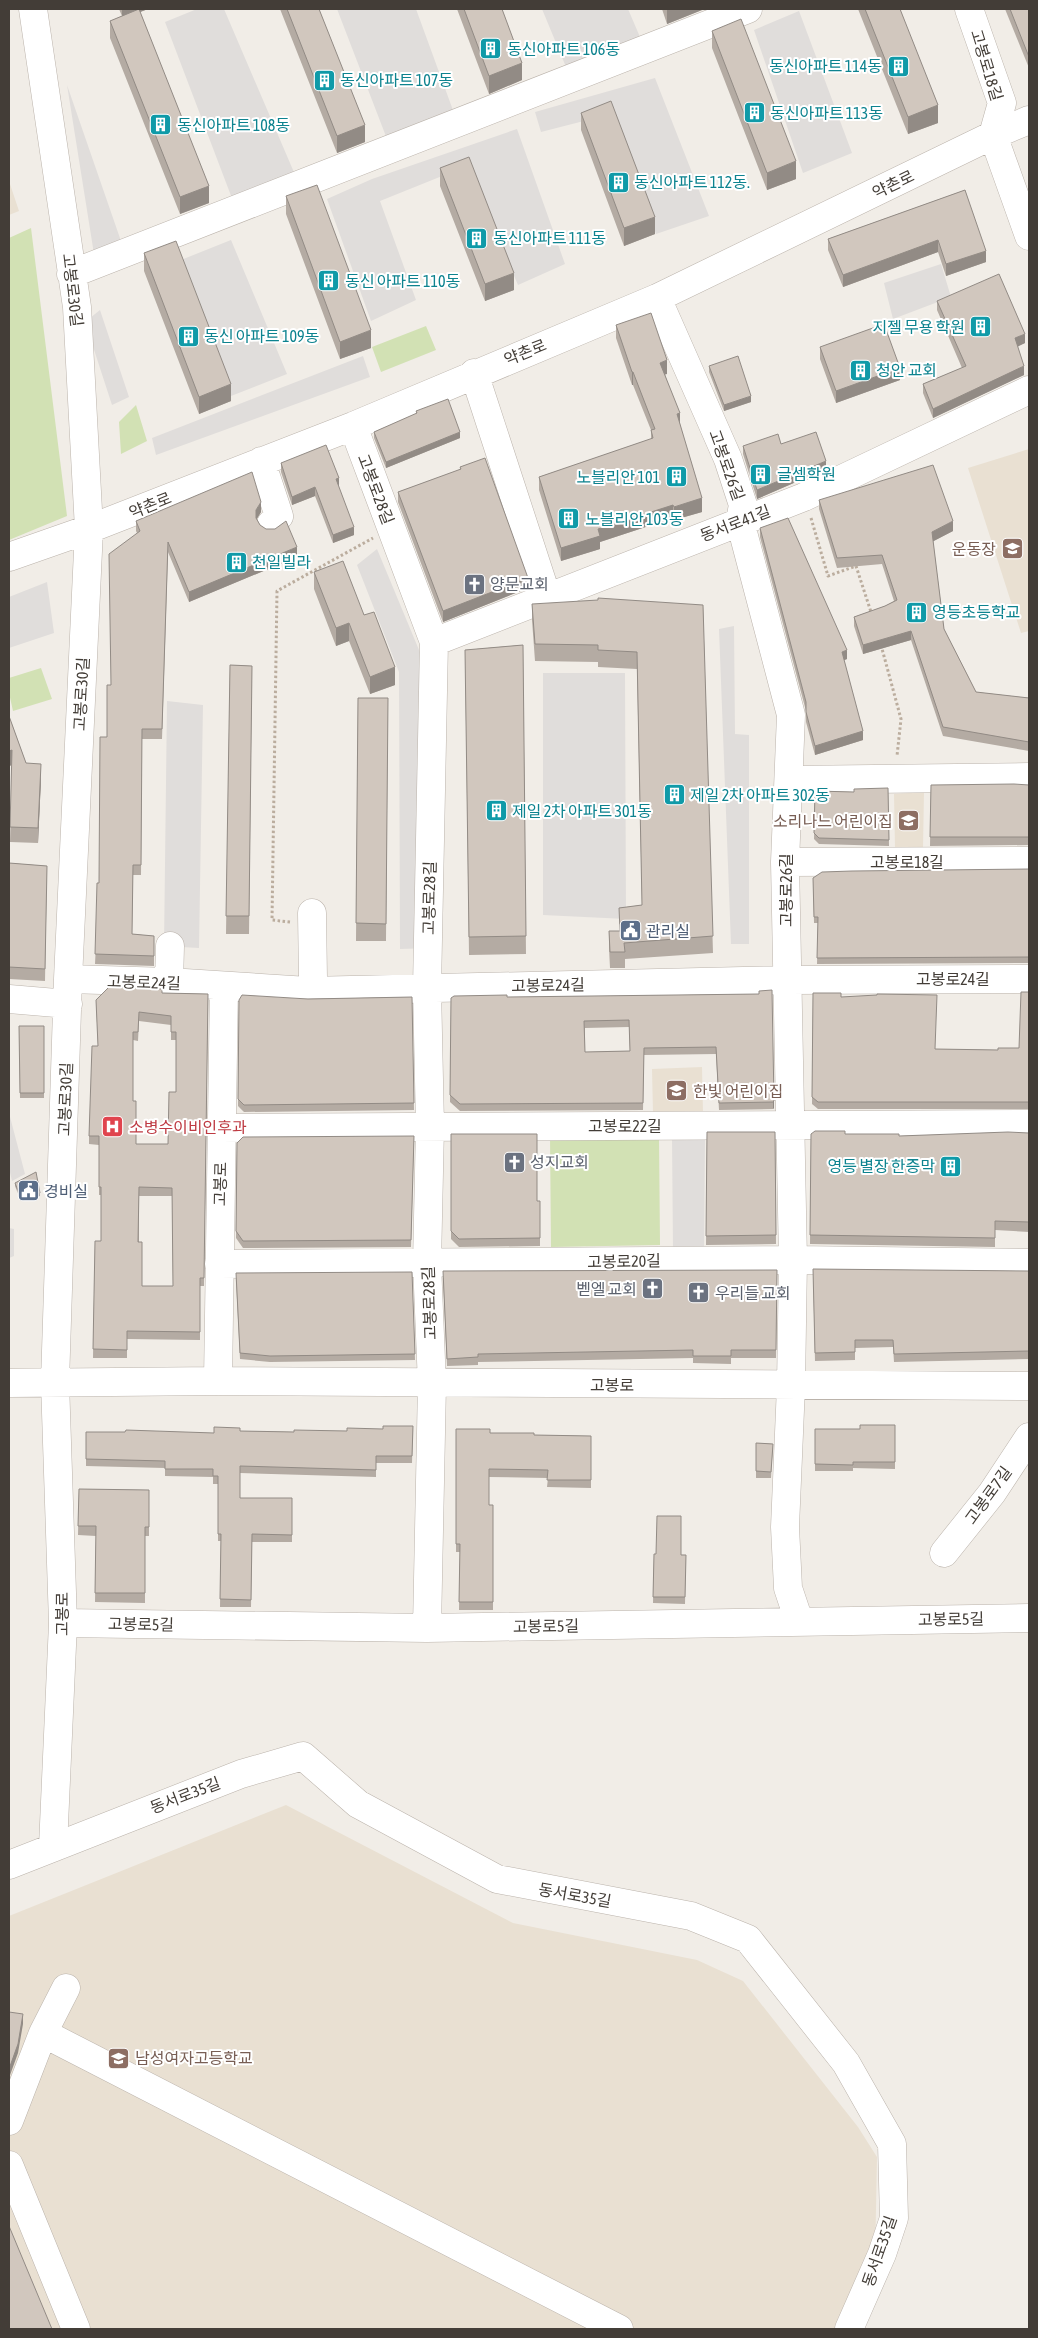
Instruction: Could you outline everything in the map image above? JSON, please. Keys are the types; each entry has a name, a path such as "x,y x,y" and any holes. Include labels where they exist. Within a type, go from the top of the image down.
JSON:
{"street":[{"name":"고봉로30길","path":"34,9 77,307 88,529 68,1001 55,1382"},
{"path":"71,274 748,9"},
{"name":"고봉로18길","path":"969,9 1002,103 994,135"},
{"name":"약촌로","path":"9,558 352,426 474,373 657,298 994,135 1029,120"},
{"path":"994,135 1029,236"},
{"name":"고봉로26길","path":"657,298 728,459 743,505 740,521 791,715 790,780 785,862 793,1260 791,1386"},
{"path":"474,373 547,597"},
{"name":"동서로41길","path":"434,642 804,497 1029,390"},
{"name":"고봉로28길","path":"352,426 434,642 427,988 430,1126 427,1263 432,1384"},
{"path":"261,461 279,516 271,524"},
{"path":"790,780 1029,777"},
{"name":"고봉로18길","path":"785,862 1029,861"},
{"path":"308,991 313,979 312,920"},
{"path":"169,982 170,946"},
{"name":"고봉로24길","path":"68,1001 169,982 308,991 788,980 1029,979"},
{"name":"고봉로","path":"218,1381 224,986"},
{"path":"9,999 68,1001"},
{"path":"9,1014 68,1001"},
{"name":"고봉로22길","path":"221,1128 1029,1124"},
{"name":"고봉로20길","path":"219,1264 793,1260 1029,1263"},
{"name":"고봉로","path":"9,1383 218,1381 432,1384 1029,1386"},
{"name":"고봉로","path":"53,1847 63,1623 55,1382"},
{"path":"428,1628 432,1384"},
{"path":"791,1386 785,1527 788,1588 799,1621"},
{"name":"고봉로7길","path":"944,1553 992,1493 1029,1436"},
{"name":"고봉로5길","path":"63,1623 428,1628 1029,1618"},
{"name":"동서로35길","path":"9,1865 241,1774 303,1756 358,1804 497,1879 690,1916 748,1939 846,2063 892,2144 894,2218 882,2254 849,2329"},
{"path":"9,2121 43,2033 66,1988"},
{"path":"43,2033 619,2329"},
{"path":"9,2165 76,2329"}],"path":[{"path":"804,497 828,576 856,566 874,621"},
{"path":"312,920 272,920 277,591 391,528"},
{"path":"879,640 901,719 894,779"}],"shaded area":[{"path":"197,9 224,9 296,177 233,201 165,22"},
{"path":"337,9 416,9 454,113 387,139"},
{"path":"542,9 628,9 640,37 566,67"},
{"path":"799,11 852,153 803,173 754,30"},
{"path":"655,78 709,216 656,234 615,113 541,132 535,112"},
{"path":"67,85 122,244 94,254"},
{"path":"517,129 565,264 518,285 467,166 380,201 416,300 371,321 327,199 372,179"},
{"path":"9,181 19,211 9,215"},
{"path":"231,240 287,374 231,396 176,262"},
{"path":"941,264 951,297 893,319 884,283"},
{"path":"100,310 129,397 112,405 85,322"},
{"path":"363,356 370,377 156,455 152,438"},
{"name":"운동장","path":"1029,449 1029,631 1021,633 968,468"},
{"path":"377,549 424,662 431,948 400,949 399,672 357,565"},
{"path":"47,582 54,633 9,648 9,597"},
{"path":"734,626 735,734 749,735 749,944 731,944 719,629"},
{"path":"543,673 625,673 626,919 543,915"},
{"path":"167,701 203,705 199,948 164,946"},
{"name":"소리나느 어린이집","path":"924,792 923,848 895,848 894,794"},
{"name":"한빛 어린이집","path":"702,1067 703,1113 653,1114 652,1069"},
{"path":"9,1113 25,1174 12,1181 9,1168"},
{"path":"672,1137 705,1138 704,1251 673,1251"},
{"path":"9,1228 14,1229 14,1256 9,1258"},
{"path":"286,1805 513,1923 697,1960 743,1981 858,2127 877,2157 875,2260 840,2329 9,2329 9,1916"}],"green space":[{"path":"31,228 67,516 9,540 9,238"},
{"path":"426,326 436,350 381,372 372,347"},
{"path":"136,405 147,441 121,454 119,422"},
{"path":"41,668 52,699 13,711 9,693 9,678"},
{"path":"550,1135 659,1136 660,1245 551,1247"}],"building":[{"name":"동신아파트 108동","path":"139,9 209,186 180,197 110,21"},
{"name":"동신아파트 107동","path":"287,9 319,9 365,125 337,136"},
{"path":"464,9 502,9 522,63 489,76"},
{"name":"동신아파트 114동","path":"865,9 900,9 938,105 908,117"},
{"path":"1010,9 1029,9 1029,57"},
{"name":"동신아파트 113동","path":"741,19 796,161 767,173 712,31"},
{"name":"동신아파트 112동.","path":"611,101 655,217 624,228 581,113"},
{"name":"동신아파트 111동","path":"469,157 514,273 485,284 440,168"},
{"name":"동신 아파트 110동","path":"317,185 371,330 340,342 286,196"},
{"path":"965,190 986,251 946,264 938,240 843,275 828,239"},
{"name":"동신 아파트 109동","path":"176,241 231,384 199,397 144,253"},
{"path":"999,274 1025,334 1015,338 1024,366 933,409 923,384 966,366 937,301"},
{"path":"651,313 667,360 660,363 680,413 677,414 702,498 674,507 673,505 598,529 600,536 561,548 539,477 653,438 651,430 655,429 632,372 616,325"},
{"name":"청안 교회","path":"884,324 900,368 836,391 820,347"},
{"path":"738,356 751,396 724,405 709,366"},
{"path":"448,399 460,432 386,462 374,432 417,413 416,411"},
{"path":"816,432 826,461 757,490 743,446 778,434 781,444"},
{"path":"326,445 339,478 336,479 354,527 333,535 315,487 292,497 281,463"},
{"path":"485,458 528,578 443,611 398,492 461,469 460,467"},
{"name":"영등초등학교","path":"933,465 953,521 932,532 944,629 976,692 1029,698 1029,742 943,727 911,631 863,645 854,617 897,600 882,555 837,558 819,500"},
{"path":"252,472 261,502 256,510 256,518 260,525 266,529 275,529 286,521 297,547 189,592 168,542 162,729 142,729 141,865 133,865 132,934 154,936 154,956 95,954 97,883 99,883 100,737 107,737 107,685 111,685 109,554 140,531 136,521"},
{"name":"영등초등학교","path":"788,518 847,650 842,652 863,731 815,746 806,712 806,702 760,528"},
{"path":"343,561 364,615 374,612 395,667 370,677 349,623 336,628 314,572"},
{"name":"제일 2차 아파트 302동","path":"598,598 703,605 713,936 624,943 625,952 610,952 609,931 620,931 619,908 642,905 637,652 598,650 598,645 535,644 532,604 598,600"},
{"name":"제일 2차 아파트 301동","path":"523,645 526,936 469,937 465,650"},
{"path":"230,665 252,666 249,916 226,916"},
{"path":"358,698 388,698 386,924 356,923"},
{"path":"9,716 26,763 41,764 38,828 10,827 12,750 9,751"},
{"path":"931,785 1029,785 1029,837 930,837"},
{"path":"888,788 889,840 819,838 814,833 815,791 854,792 854,789"},
{"path":"9,863 47,866 45,969 9,967"},
{"path":"1029,869 1029,957 817,958 818,917 814,917 813,878 822,872"},
{"path":"109,987 162,989 162,993 208,994 204,1278 200,1278 200,1332 127,1331 127,1350 93,1349 95,1241 101,1241 99,1136 89,1136 92,1046 98,1046 96,1000","holes":["139,1012 171,1016 171,1032 176,1032 176,1092 169,1092 168,1144 136,1144 136,1101 133,1101 133,1032 138,1032","139,1187 172,1188 173,1286 142,1286 142,1242 138,1242"]},
{"path":"772,990 773,1102 719,1103 716,1047 644,1048 643,1103 460,1104 450,1095 451,998 454,996 759,994 759,991","holes":["629,1020 630,1051 585,1052 584,1021"]},
{"path":"1021,992 1029,992 1029,1102 818,1102 812,1097 813,993 841,993 841,997 877,994 937,995 935,1049 998,1050 998,1048 1019,1048"},
{"path":"242,995 308,999 412,997 414,1103 244,1105 238,1099 239,1000"},
{"path":"19,1026 44,1026 44,1093 20,1093"},
{"path":"815,1131 845,1131 845,1134 899,1134 899,1136 1029,1133 1029,1222 995,1221 995,1238 810,1235 811,1134"},
{"path":"707,1132 775,1132 776,1235 706,1236"},
{"path":"451,1134 537,1134 537,1201 540,1201 540,1238 459,1239 451,1231"},
{"path":"414,1136 411,1240 243,1241 236,1231 237,1143 243,1137"},
{"name":"경비실","path":"36,1172 40,1193 21,1198 15,1183"},
{"path":"813,1269 1029,1271 1029,1351 894,1354 893,1340 855,1340 855,1352 815,1353"},
{"path":"777,1270 776,1350 731,1350 731,1356 693,1356 693,1350 478,1354 478,1357 447,1359 443,1271"},
{"path":"412,1272 415,1354 270,1356 240,1353 236,1273"},
{"path":"860,1425 895,1425 895,1462 853,1462 853,1465 815,1464 815,1429 860,1429"},
{"path":"383,1426 413,1426 412,1456 376,1456 376,1470 240,1466 240,1498 292,1498 292,1535 252,1534 251,1600 220,1599 221,1534 218,1534 218,1476 213,1476 213,1469 165,1469 165,1461 86,1459 86,1432 125,1432 126,1430 214,1433 214,1427 240,1428 240,1431 347,1431 347,1428 383,1429"},
{"path":"456,1429 490,1429 490,1433 591,1436 591,1480 547,1480 548,1470 489,1469 489,1505 493,1505 493,1602 459,1602 460,1544 456,1544"},
{"path":"756,1443 773,1444 771,1472 756,1471"},
{"path":"79,1489 149,1490 149,1527 145,1527 145,1593 95,1593 96,1526 78,1526"},
{"path":"657,1516 681,1516 681,1555 686,1555 685,1597 653,1597"},
{"path":"9,2012 23,2014 18,2044 9,2069"},
{"path":"9,2226 52,2329 9,2329"}],"place":[{"name":"동신아파트 106동","path":"491,49"},
{"name":"동신아파트 114동","path":"898,66"},
{"name":"동신아파트 107동","path":"324,80"},
{"name":"동신아파트 113동","path":"754,113"},
{"name":"동신아파트 108동","path":"161,125"},
{"name":"동신아파트 112동.","path":"618,182"},
{"name":"동신아파트 111동","path":"477,238"},
{"name":"동신 아파트 110동","path":"329,281"},
{"name":"지젤 무용 학원","path":"981,327"},
{"name":"동신 아파트 109동","path":"188,336"},
{"name":"청안 교회","path":"860,370"},
{"name":"글셈학원","path":"761,474"},
{"name":"노블리안 101","path":"676,477"},
{"name":"노블리안 103동","path":"569,519"},
{"name":"운동장","path":"1012,549"},
{"name":"천일빌라","path":"236,562"},
{"name":"양문교회","path":"474,584"},
{"name":"영등초등학교","path":"916,612"},
{"name":"제일 2차 아파트 302동","path":"674,795"},
{"name":"제일 2차 아파트 301동","path":"496,811"},
{"name":"소리나느 어린이집","path":"909,821"},
{"name":"관리실","path":"630,931"},
{"name":"한빛 어린이집","path":"677,1091"},
{"name":"소병수이비인후과","path":"113,1127"},
{"name":"성지교회","path":"514,1162"},
{"name":"영등 별장 한증막","path":"951,1166"},
{"name":"경비실","path":"28,1191"},
{"name":"벧엘 교회","path":"653,1289"},
{"name":"우리들 교회","path":"699,1293"},
{"name":"남성여자고등학교","path":"119,2058"}]}
